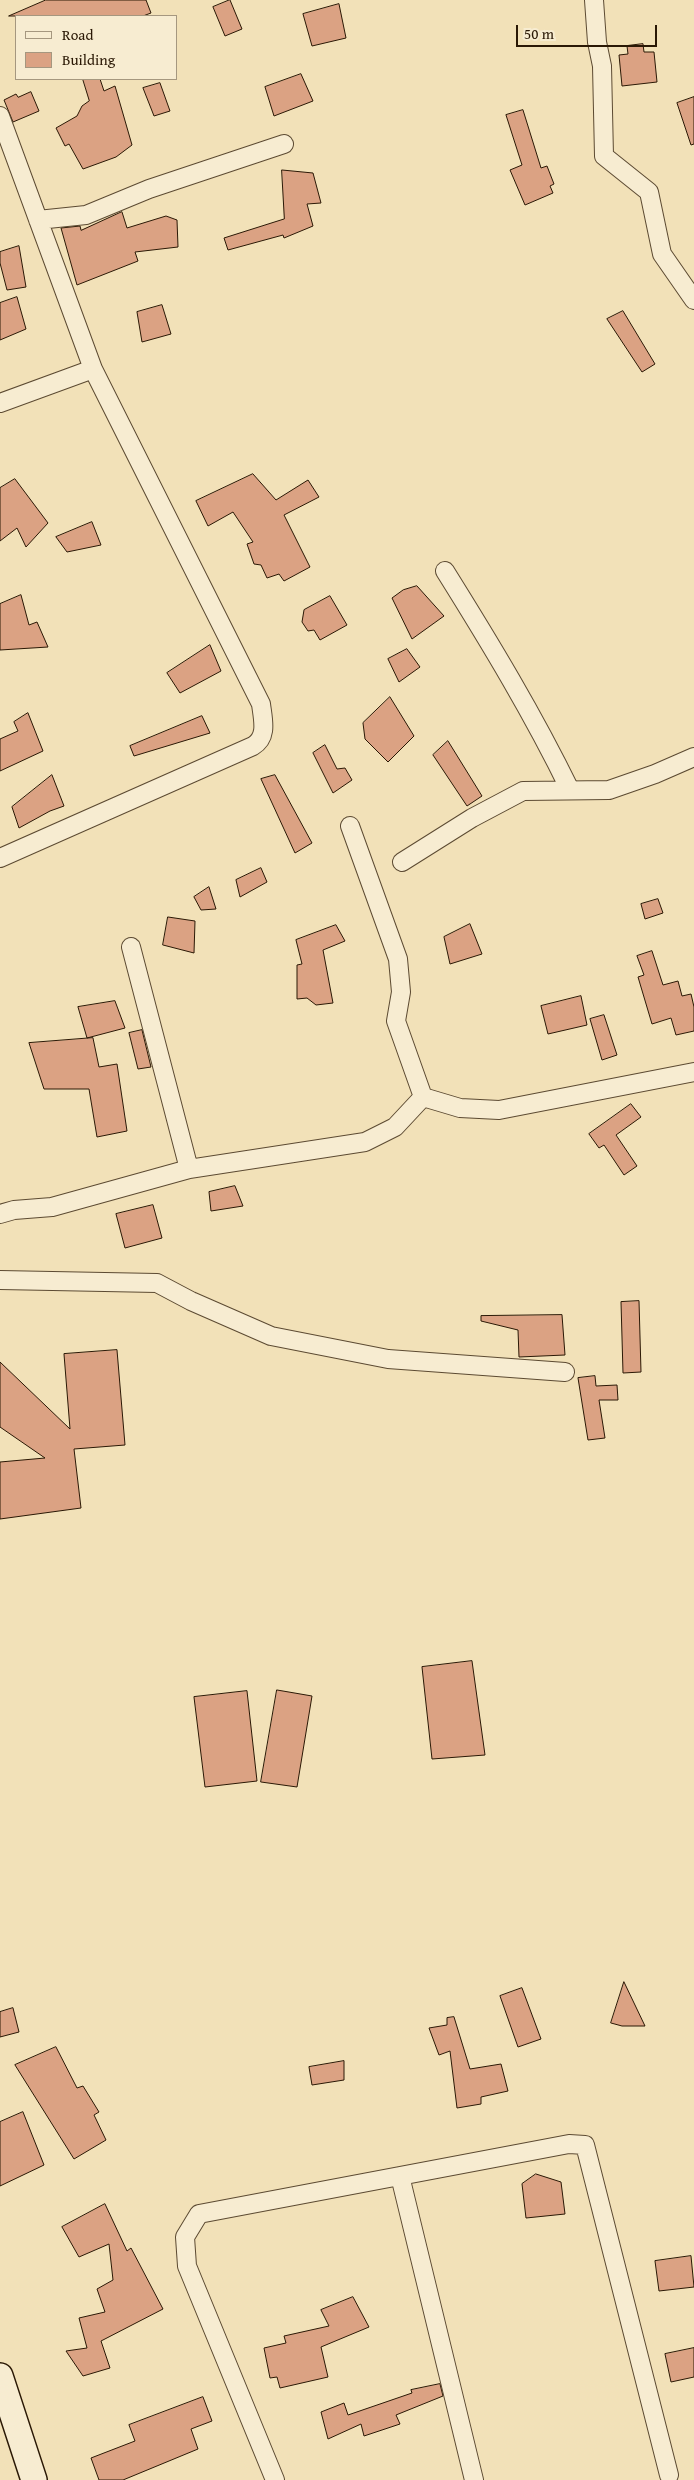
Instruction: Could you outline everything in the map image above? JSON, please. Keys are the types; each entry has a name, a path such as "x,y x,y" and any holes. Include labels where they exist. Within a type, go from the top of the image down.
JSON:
{"street":[{"path":"594,0 597,42 602,66 604,156 649,192 662,254 694,300"},
{"path":"0,116 93,369 262,704 263,735 260,742 253,746 0,858"},
{"path":"38,220 86,215 149,189 284,144"},
{"path":"0,403 93,369"},
{"path":"445,571 506,668 570,790"},
{"path":"402,862 472,818 523,791 609,790 694,757"},
{"path":"350,826 398,959 401,992 396,1020 423,1097"},
{"path":"131,947 189,1169"},
{"path":"423,1097 460,1108 499,1110 694,1072"},
{"path":"0,1214 14,1210 52,1207 189,1169 365,1142 395,1127 423,1097"},
{"path":"0,1280 157,1284 272,1336 388,1359 565,1372"},
{"path":"275,2480 187,2266 185,2236 199,2214 569,2144 585,2145 668,2475"},
{"path":"400,2176 474,2480"},
{"path":"0,2376 34,2480"}],"building":[{"path":"46,0 146,0 151,13 146,15 9,16"},
{"path":"230,0 242,29 225,36 213,7"},
{"path":"339,4 346,38 312,46 303,14"},
{"path":"643,44 644,52 654,52 657,82 622,86 619,55 628,54 627,46"},
{"path":"301,74 313,101 274,116 265,87"},
{"path":"83,80 100,80 104,91 115,86 132,145 116,157 83,169 69,144 65,146 56,128 77,116 82,106 89,101"},
{"path":"160,83 170,111 154,116 143,88"},
{"path":"31,92 39,111 13,122 4,100 16,94 18,97"},
{"path":"694,97 694,144 691,145 677,103"},
{"path":"523,110 541,168 547,166 554,184 550,186 553,193 525,205 510,170 522,165 506,115"},
{"path":"282,170 313,173 321,203 307,204 313,226 284,238 283,235 228,250 224,238 284,219"},
{"path":"122,212 127,228 166,216 177,220 178,247 135,252 138,261 77,285 61,228 80,226 81,230"},
{"path":"19,246 26,287 7,290 0,263 0,252"},
{"path":"17,297 26,329 0,340 0,303"},
{"path":"162,305 171,334 142,342 137,312"},
{"path":"623,311 655,364 642,372 607,319"},
{"path":"253,474 276,500 308,480 319,497 284,515 310,567 284,581 279,574 267,578 261,565 254,564 247,544 253,542 233,512 208,526 196,501"},
{"path":"15,479 48,523 26,547 17,528 0,541 0,488"},
{"path":"92,522 101,545 67,552 56,537"},
{"path":"417,586 444,616 412,639 392,598 403,590"},
{"path":"21,595 29,625 37,622 48,647 0,650 0,604"},
{"path":"330,596 347,625 320,640 314,630 308,631 302,622 304,610"},
{"path":"210,645 221,671 180,693 167,673"},
{"path":"407,649 420,667 399,682 388,659"},
{"path":"390,697 414,736 388,762 365,739 363,723"},
{"path":"28,713 43,751 0,771 0,739 18,731 14,722"},
{"path":"202,716 210,733 134,756 130,746"},
{"path":"448,741 482,796 467,806 433,755"},
{"path":"325,745 337,769 345,768 352,780 333,793 313,753"},
{"path":"52,775 64,806 50,811 19,828 12,807"},
{"path":"275,775 312,843 295,853 261,779"},
{"path":"261,868 267,882 240,897 236,880"},
{"path":"209,887 216,909 201,910 194,897"},
{"path":"658,899 663,913 645,919 641,904"},
{"path":"168,917 195,921 194,953 163,945"},
{"path":"470,924 482,954 450,964 444,937"},
{"path":"336,925 345,941 323,950 333,1003 316,1005 307,998 297,999 297,965 302,964 296,940"},
{"path":"652,951 663,985 678,981 682,996 691,994 694,1007 694,1031 676,1035 671,1018 652,1024 638,977 644,975 637,956"},
{"path":"581,996 587,1025 548,1034 541,1006"},
{"path":"115,1001 125,1028 87,1038 78,1007"},
{"path":"604,1015 617,1055 602,1060 590,1019"},
{"path":"142,1030 151,1067 138,1069 129,1033"},
{"path":"93,1038 99,1067 117,1064 127,1131 97,1137 89,1089 44,1089 29,1043"},
{"path":"631,1104 641,1117 616,1135 637,1166 624,1175 604,1145 599,1148 589,1134"},
{"path":"235,1186 243,1206 211,1211 209,1192"},
{"path":"153,1205 162,1238 125,1248 116,1214"},
{"path":"639,1301 641,1372 623,1373 621,1302"},
{"path":"562,1315 565,1355 519,1357 518,1330 481,1321 481,1316"},
{"path":"117,1350 125,1445 74,1449 81,1508 0,1519 0,1462 45,1458 0,1427 0,1362 70,1429 64,1354"},
{"path":"595,1376 596,1386 617,1385 618,1400 599,1400 605,1438 588,1440 578,1378"},
{"path":"472,1661 485,1755 432,1759 422,1667"},
{"path":"277,1690 312,1696 297,1787 261,1782"},
{"path":"247,1691 257,1781 205,1787 194,1697"},
{"path":"624,1982 645,2026 622,2026 611,2023"},
{"path":"522,1988 541,2039 518,2047 500,1996"},
{"path":"13,2008 19,2032 0,2037 0,2012"},
{"path":"454,2017 470,2069 501,2064 508,2091 481,2097 481,2104 457,2108 450,2051 439,2055 429,2028 447,2025 447,2018"},
{"path":"56,2047 77,2088 83,2086 99,2112 94,2115 106,2140 74,2159 15,2065"},
{"path":"344,2061 344,2080 312,2085 309,2067"},
{"path":"23,2112 44,2165 0,2186 0,2122"},
{"path":"536,2174 561,2182 565,2214 526,2218 522,2184"},
{"path":"105,2204 127,2251 131,2248 163,2309 101,2341 110,2368 83,2376 66,2351 87,2348 79,2318 105,2312 97,2289 113,2280 109,2244 79,2257 62,2227"},
{"path":"691,2256 694,2287 659,2291 655,2261"},
{"path":"353,2297 369,2327 321,2347 328,2377 280,2388 277,2377 270,2378 264,2348 286,2343 284,2336 329,2326 321,2310"},
{"path":"694,2348 694,2377 671,2382 665,2354"},
{"path":"440,2384 443,2396 396,2415 400,2424 364,2436 361,2424 328,2439 321,2412 344,2403 348,2415 412,2393 411,2390"},
{"path":"203,2397 212,2421 191,2429 198,2449 123,2480 99,2480 91,2458 135,2441 129,2425"}]}
